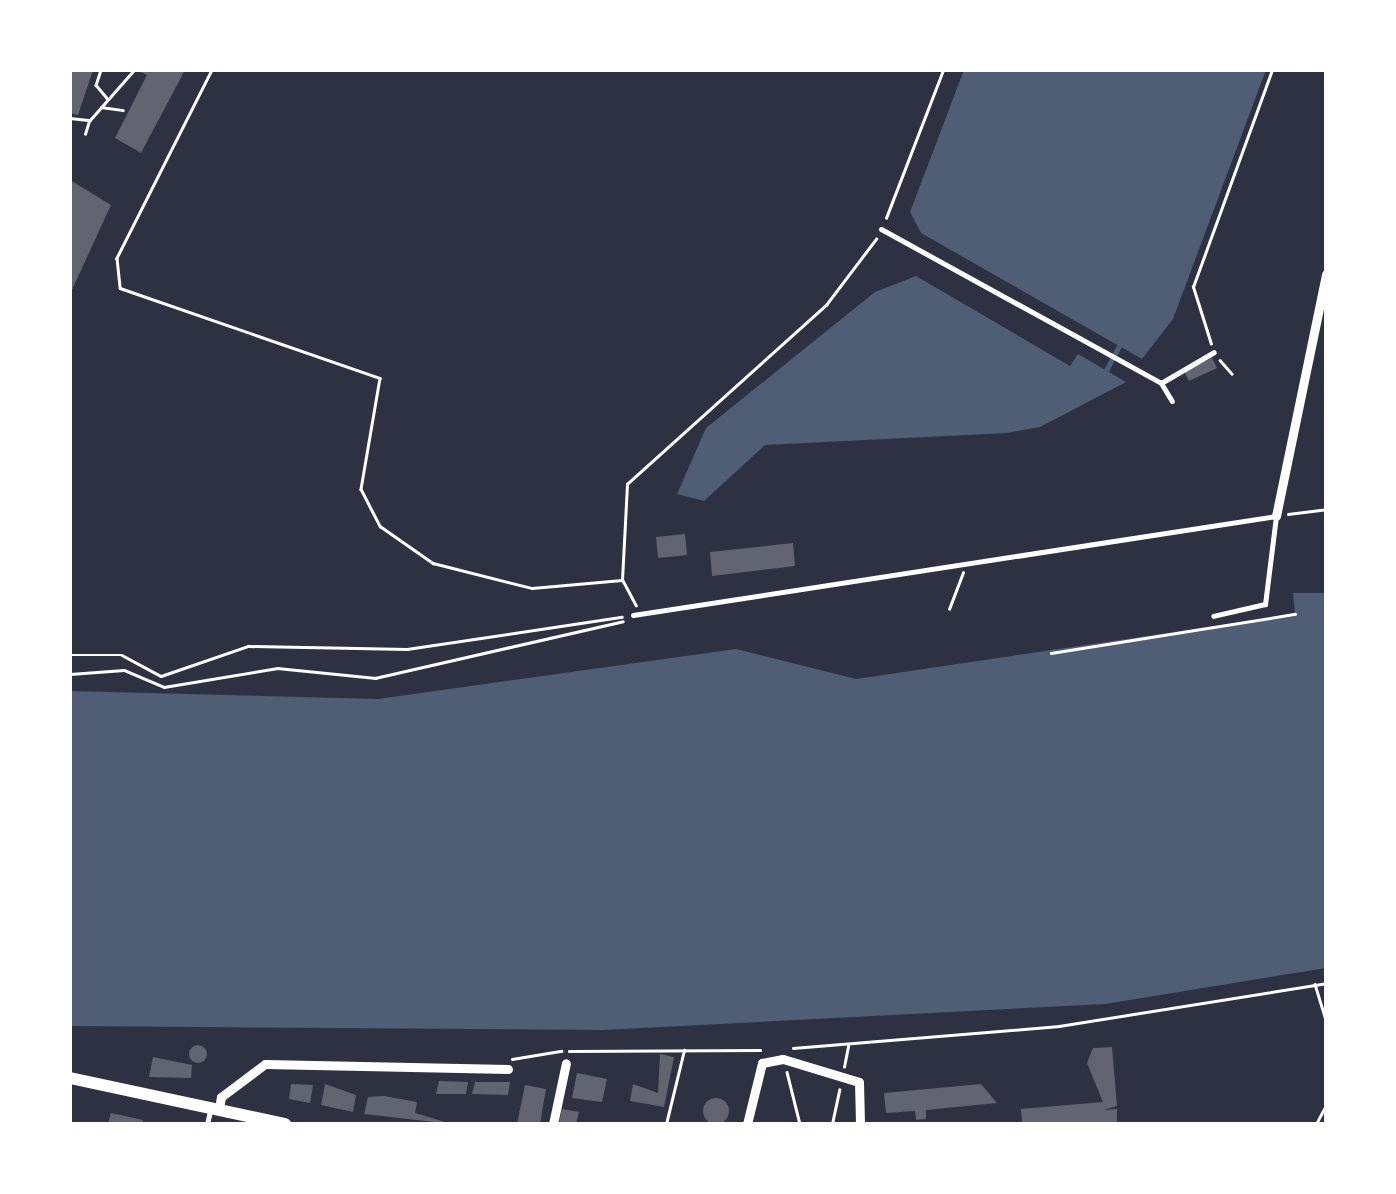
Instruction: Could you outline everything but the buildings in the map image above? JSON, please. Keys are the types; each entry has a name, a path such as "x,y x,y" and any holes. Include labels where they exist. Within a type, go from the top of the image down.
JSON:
{"main road":[{"path":"70,1078 284,1124"}],"street":[{"path":"1276,516 1326,274"},
{"path":"1313,327 1326,323"},
{"path":"747,1124 762,1063 784,1060 822,1068 859,1082 860,1124"},
{"path":"553,1124 566,1063"},
{"path":"215,1108 221,1096 265,1064 507,1069"}],"lane":[{"path":"882,229 1161,383 1172,402"},
{"path":"1161,383 1214,352"},
{"path":"633,616 1276,516 1265,604 1213,616"},
{"path":"206,1124 215,1108"}],"path":[{"path":"102,70 96,87 108,98"},
{"path":"85,134 90,120 134,70"},
{"path":"212,70 117,258 120,288 380,378 361,488 380,526 434,562 532,588 622,580"},
{"path":"634,602 622,580 627,484 826,305 882,229 942,70"},
{"path":"1232,374 1214,352 1193,288 1272,70"},
{"path":"101,107 124,110"},
{"path":"70,118 90,120"},
{"path":"1276,516 1326,509"},
{"path":"949,609 966,566"},
{"path":"1051,653 1295,614"},
{"path":"70,654 122,655 161,676 248,646 407,649 633,616"},
{"path":"70,674 124,670 164,687 277,668 375,678 633,616"},
{"path":"790,1048 1059,1026 1326,982"},
{"path":"1316,984 1326,1021"},
{"path":"822,1068 826,1046"},
{"path":"666,1124 684,1048"},
{"path":"507,1069 518,1053 772,1049"},
{"path":"784,1060 800,1124"},
{"path":"1316,1124 1326,1105"}],"water":[{"path":"964,70 1266,70 1173,319 1142,359 921,233 910,212"},
{"path":"916,276 1070,366 1078,354 1126,382 1040,427 1007,433 765,445 704,501 677,494 706,428 875,292"},
{"path":"1293,593 1326,593 1326,968 1105,1004 603,1030 70,1026 70,691 378,699 736,649 856,679 1295,614"}],"waterway":[{"path":"1104,374 1120,344"}]}
